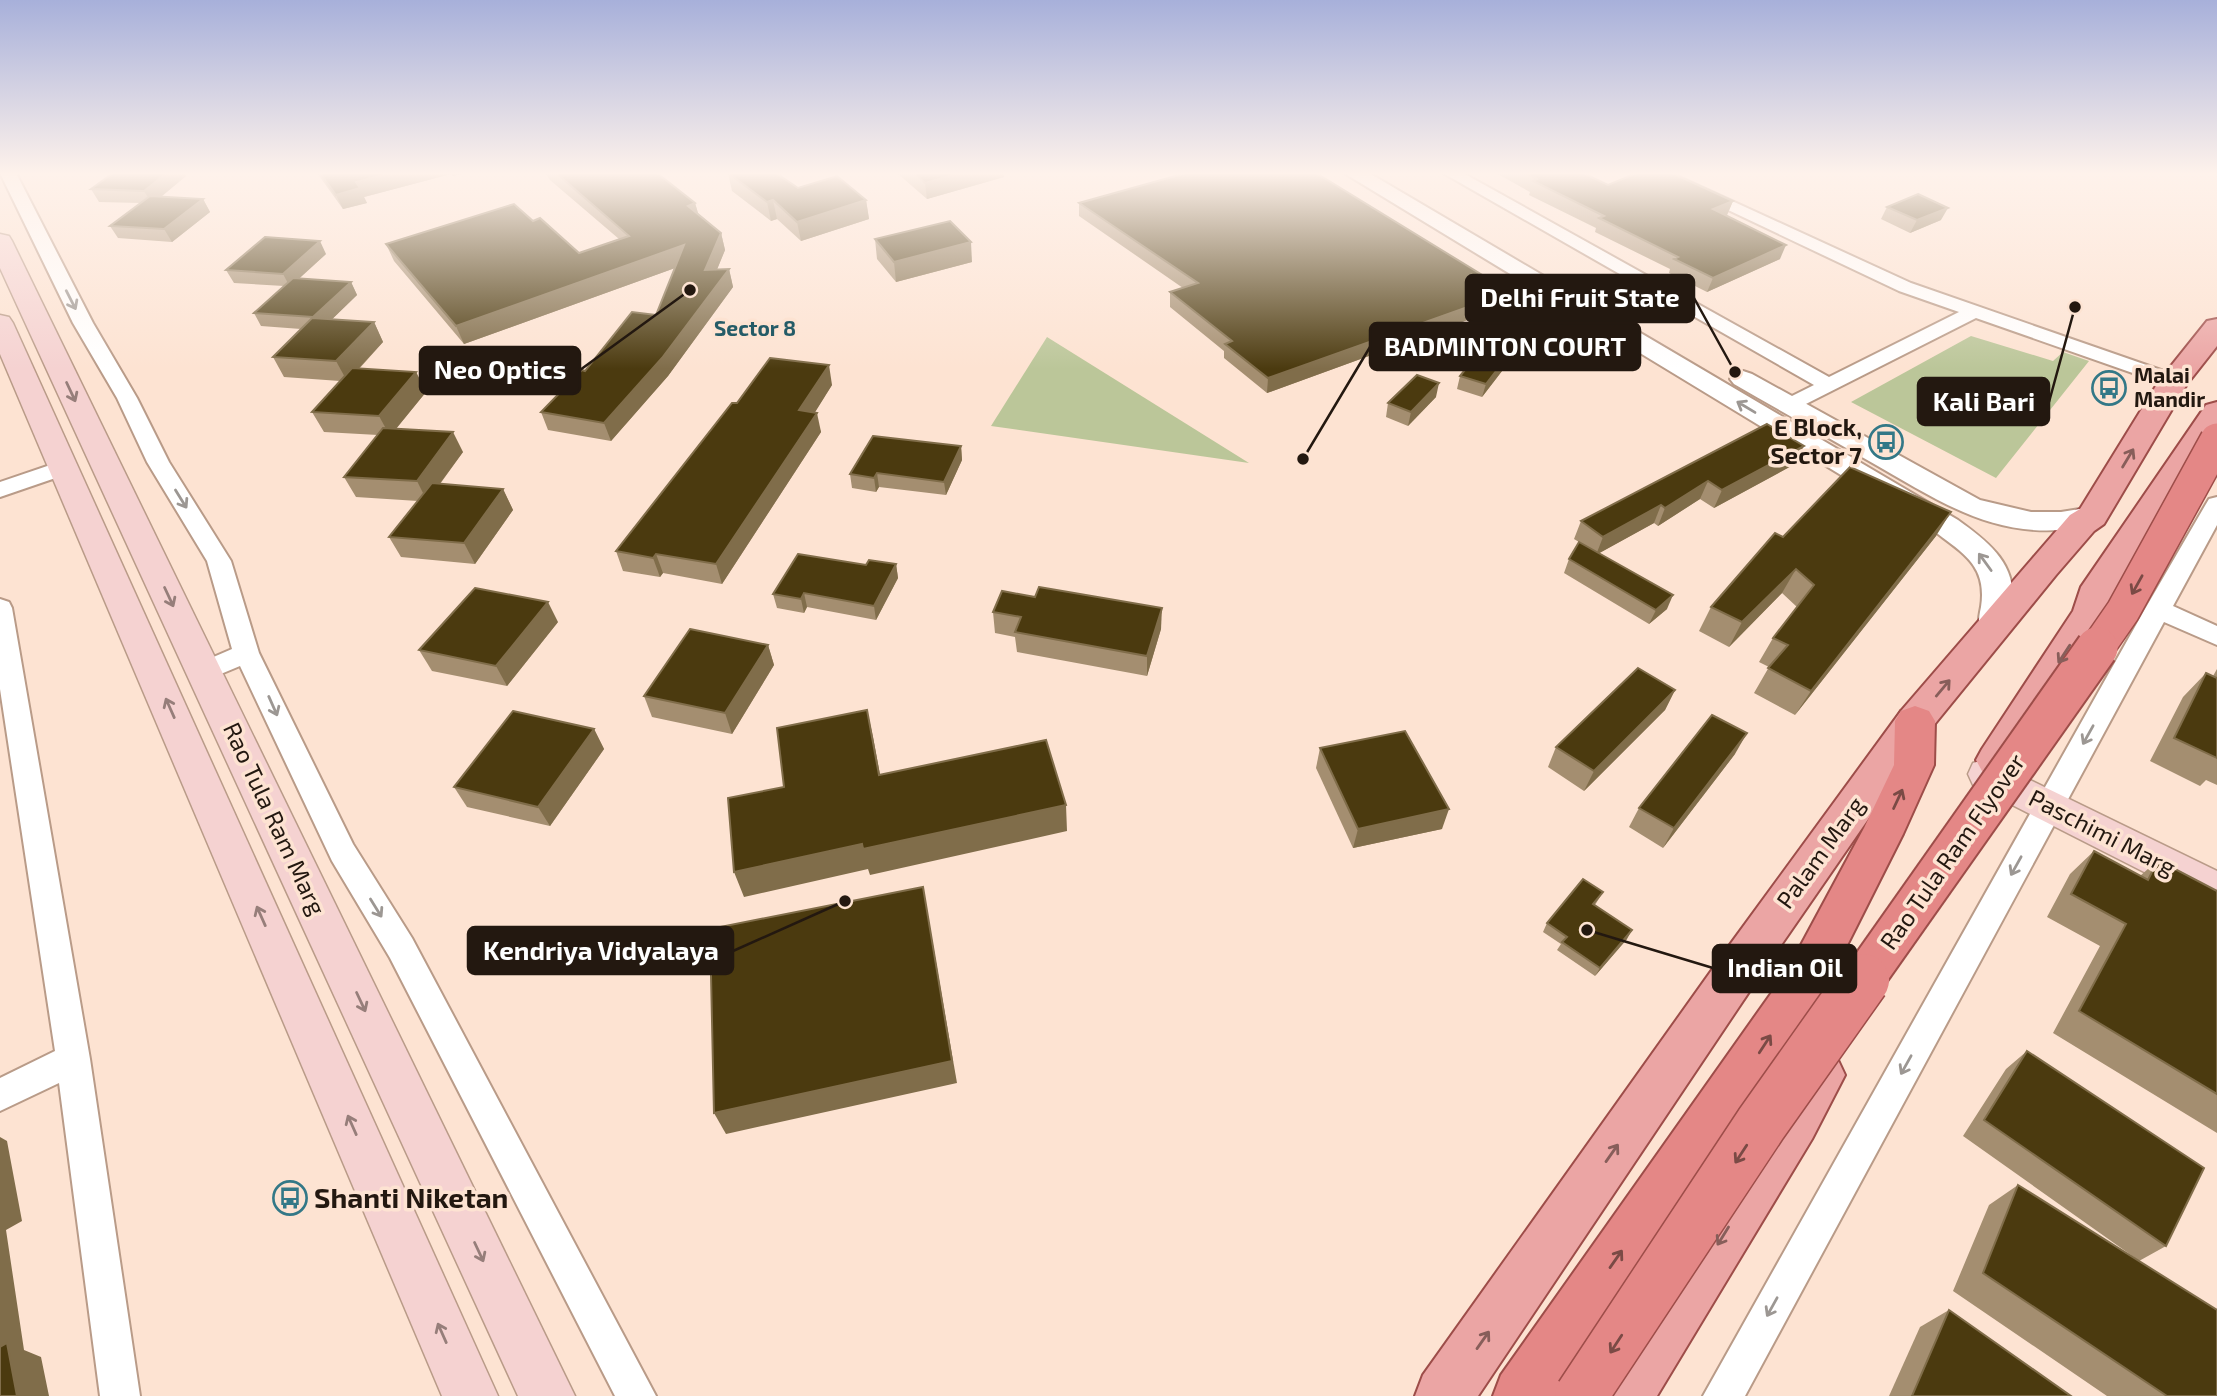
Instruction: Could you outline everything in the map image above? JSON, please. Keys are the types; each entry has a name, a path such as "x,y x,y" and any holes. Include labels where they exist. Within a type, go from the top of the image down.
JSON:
{"highway":[{"name":"Rao Tula Ram Flyover","path":"1581,1396 1761,1124 2123,611 2217,440"},
{"path":"1522,1396 1803,986 1914,765 1915,721"}],"main road":[{"name":"Rao Tula Ram Marg","path":"0,241 547,1396"},
{"name":"Rao Tula Ram Marg","path":"0,323 470,1396"},
{"name":"Palam Marg","path":"1444,1396 1745,960 1915,721 2082,523 2092,516 2174,381 2217,327"},
{"path":"1624,1396 1794,1122 1987,774 2091,612 2094,596 2217,411"},
{"name":"Paschimi Marg","path":"1987,774 2217,891"}],"street":[{"path":"41,238 83,323 127,398 158,462 219,561 246,653 342,852 401,948 636,1396"},
{"path":"1469,238 1923,496 1970,506 2002,518 2068,523 2092,516"},
{"path":"1502,238 1789,405 1923,496 1951,529 1985,558 1998,582 1994,626"},
{"path":"1568,238 1829,384"},
{"path":"1797,238 1905,288 2174,381"},
{"path":"1782,248 1801,240"},
{"path":"1789,405 1972,313"},
{"path":"0,490 65,467"},
{"path":"1723,1396 2217,504"},
{"path":"0,608 73,1059 120,1396"},
{"path":"2157,609 2217,636"},
{"path":"204,672 246,653"},
{"path":"0,1095 73,1059"}],"green space":[{"path":"1971,336 2053,361 2063,352 2089,361 1996,478 1851,402"},
{"path":"1047,337 1249,463 991,426"}],"building":[{"path":"264,238 320,241 283,274 226,270"},
{"path":"405,238 562,238 579,253 623,238 719,238 705,270 729,269 662,358 604,423 541,412 582,370 585,371 632,312 656,315 684,245 456,326 386,244"},
{"path":"967,238 971,242 894,262 875,239"},
{"path":"1131,238 1422,238 1510,292 1268,378 1225,344 1232,341 1170,292 1198,283"},
{"path":"1640,238 1772,238 1786,245 1713,278 1674,259 1678,257"},
{"path":"293,278 351,282 313,317 254,313"},
{"path":"312,318 374,322 336,361 273,357"},
{"path":"1549,320 1575,327 1557,355 1531,348"},
{"path":"1481,350 1506,358 1486,384 1460,376"},
{"path":"770,358 829,365 799,410 817,413 716,564 656,554 653,558 616,551 732,403 737,403"},
{"path":"352,368 416,372 379,416 312,412"},
{"path":"1417,375 1439,383 1411,412 1388,403"},
{"path":"1767,424 1804,446 1722,490 1708,481 1665,508 1661,505 1603,537 1581,521"},
{"path":"383,428 453,432 417,481 344,477"},
{"path":"873,436 961,446 944,482 877,473 874,478 850,474"},
{"path":"1850,467 1951,512 1811,691 1768,668 1788,645 1773,638 1814,585 1796,569 1742,622 1711,607 1775,533 1783,537"},
{"path":"432,483 503,489 464,543 389,537"},
{"path":"1579,542 1673,595 1656,610 1569,559"},
{"path":"798,554 866,565 869,560 896,564 874,606 804,593 801,599 773,594"},
{"path":"1039,587 1162,608 1147,656 1015,632 1021,617 993,612 1002,591 1035,597"},
{"path":"475,588 548,602 496,666 419,650"},
{"path":"690,629 768,645 725,713 644,696"},
{"path":"1638,668 1675,690 1594,771 1556,747"},
{"path":"2206,673 2217,678 2217,758 2174,738"},
{"path":"867,710 879,775 1046,740 1066,805 863,849 862,844 734,872 728,798 784,787 777,728"},
{"path":"513,711 594,729 538,807 454,787"},
{"path":"1712,715 1747,733 1674,828 1639,808"},
{"path":"1405,731 1449,809 1358,829 1320,748"},
{"path":"2094,851 2148,880 2158,860 2217,891 2217,1094 2079,1011 2126,924 2071,894"},
{"path":"1583,879 1603,892 1593,904 1632,930 1600,968 1562,942 1567,937 1547,923"},
{"path":"923,887 952,1061 714,1113 710,929"},
{"path":"2027,1051 2204,1168 2166,1246 1984,1120"},
{"path":"2018,1185 2217,1310 2217,1396 2167,1396 1983,1273"},
{"path":"1949,1310 2071,1396 1912,1396"},
{"path":"7,1343 17,1396 0,1396 0,1347"}],"place":[{"name":"Neo Optics","path":"690,290"},
{"name":"Kali Bari","path":"2075,307"},
{"name":"Delhi Fruit State","path":"1735,372"},
{"name":"Malai Mandir","path":"2109,388"},
{"name":"E Block, Sector 7","path":"1886,442"},
{"name":"BADMINTON COURT","path":"1303,459"},
{"name":"Kendriya Vidyalaya","path":"845,901"},
{"name":"Indian Oil","path":"1587,930"},
{"name":"Shanti Niketan","path":"290,1198"}],"district":[{"name":"Sector 8","path":"755,329"}]}
